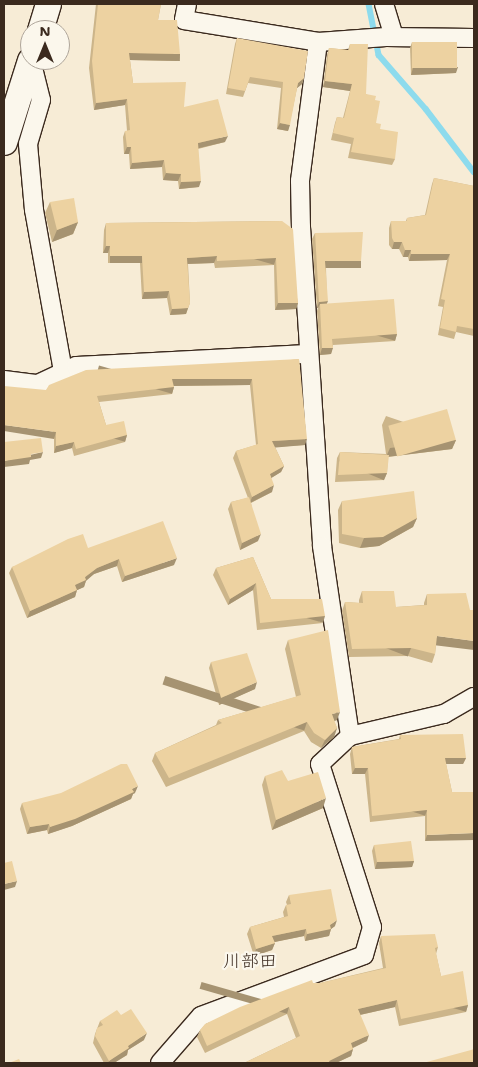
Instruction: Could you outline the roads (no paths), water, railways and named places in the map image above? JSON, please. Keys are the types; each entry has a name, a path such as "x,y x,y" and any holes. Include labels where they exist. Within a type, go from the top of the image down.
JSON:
{"main road":[{"path":"43,20 48,4"},
{"path":"4,142 27,70"}],"street":[{"path":"186,4 184,20 318,42 358,41 390,37 474,38"},
{"path":"384,4 390,37"},
{"path":"318,42 300,181 308,354 322,546 350,736"},
{"path":"33,70 41,100 28,144 34,210 63,371"},
{"path":"4,380 38,384 76,366 308,354"},
{"path":"170,1060 201,1016 364,955 372,927 320,764 350,736 444,714 474,697"}],"waterway":[{"path":"369,4 379,55 426,109 474,172"}],"district":[{"name":"川部田","path":"250,961"}]}
